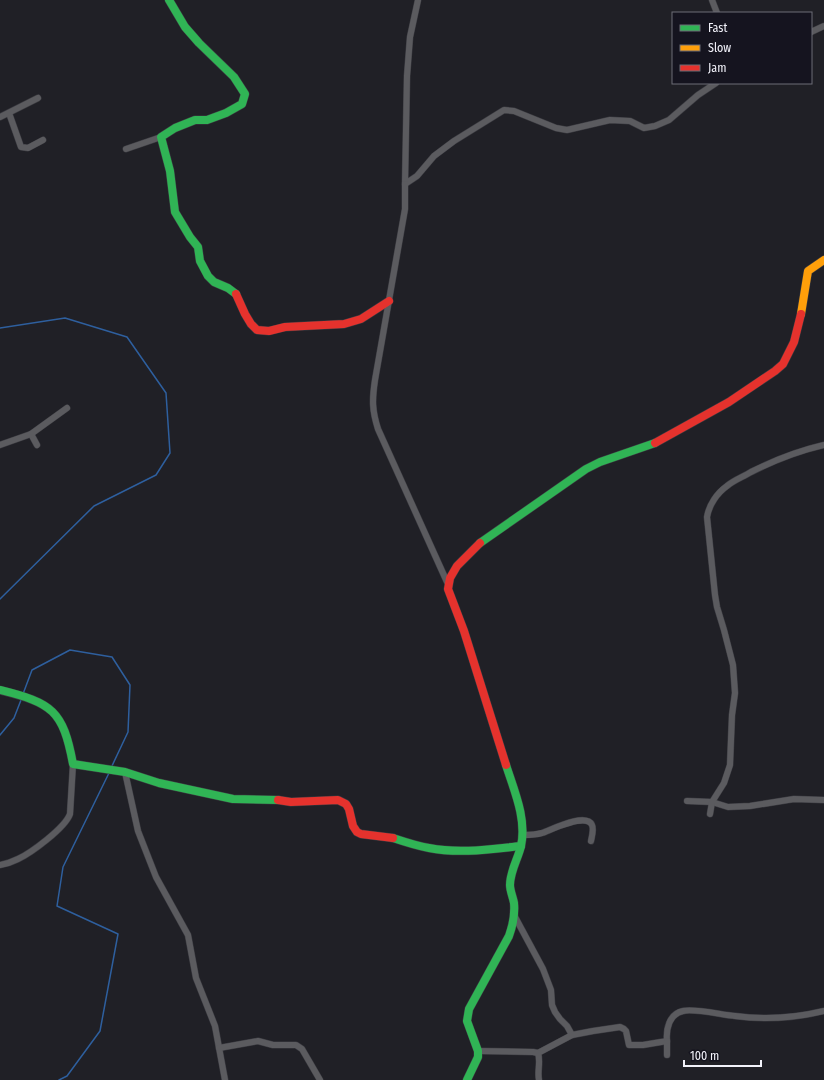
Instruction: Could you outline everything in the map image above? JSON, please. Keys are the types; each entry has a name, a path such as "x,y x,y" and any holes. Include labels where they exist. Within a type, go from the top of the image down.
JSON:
{"street":[{"path":"126,149 161,137 175,128 195,120 207,120 226,113 242,104 245,94 234,77 185,27 169,0"},
{"path":"418,0 410,37 407,76 405,209 375,380 373,411 378,429 447,582 448,589 464,631 516,798 523,827 521,846 511,877 510,885 514,904 513,925 509,936 469,1009 467,1021 478,1051 478,1057 467,1080"},
{"path":"712,0 717,12"},
{"path":"812,32 824,26"},
{"path":"405,184 417,176 434,156 454,141 504,110 514,111 556,128 567,130 610,120 626,121 644,128 655,126 669,120 698,95 714,84"},
{"path":"0,117 38,98"},
{"path":"8,113 21,147 28,148 43,140"},
{"path":"161,137 170,171 175,212 198,247 200,260 208,276 214,282 228,288 237,295 245,314 257,330 268,331 285,327 344,324 361,319 389,301"},
{"path":"447,582 456,566 474,548 567,481 600,462 649,445 676,432 728,402 775,371 783,364 794,342 803,307 808,271 824,260"},
{"path":"0,445 31,434 66,408"},
{"path":"31,434 37,445"},
{"path":"710,814 712,802 724,783 730,765 732,715 735,693 729,650 716,601 707,517 708,510 716,496 726,486 736,480 778,459 824,445"},
{"path":"0,690 34,699 47,706 59,718 65,728 73,764 70,814 68,819 58,830 27,854 13,862 0,865"},
{"path":"73,764 125,772 158,783 234,799 273,799 292,802 338,800 346,804 349,809 353,826 357,832 361,834 392,838 429,848 471,851 521,846"},
{"path":"125,772 138,831 156,877 188,935 196,978 214,1026 225,1080"},
{"path":"687,801 712,802 728,807 761,805 789,800 824,800"},
{"path":"523,835 543,833 565,824 589,821 592,824 593,829 591,840"},
{"path":"514,915 543,969 551,990 552,1005 555,1012 567,1026 572,1035"},
{"path":"668,1055 667,1036 670,1020 673,1016 682,1011 741,1017 780,1018 824,1011"},
{"path":"478,1051 538,1053 572,1035 620,1026 624,1029 628,1044 631,1046 667,1041"},
{"path":"219,1048 258,1041 273,1045 296,1045 302,1049 320,1080"},
{"path":"538,1053 540,1058 538,1073 539,1080"}],"waterway":[{"path":"0,328 65,318 127,337 166,393 170,453 156,475 94,506 0,599"},
{"path":"23,694 32,670 70,650 112,657 130,685 128,732 111,768"},
{"path":"0,735 14,718 21,700"},
{"path":"59,1080 67,1076 100,1031 118,934 57,906 63,867 109,773"}],"traffic: fast":[{"path":"169,0 185,27 234,77 245,94 242,104 226,113 207,120 195,120 175,128 161,137 170,171 175,212 198,247 200,261 208,276 214,282 228,288 236,294"},
{"path":"480,543 586,469 600,462 655,443"},
{"path":"0,690 32,699 52,712 59,720 65,731 73,764 125,772 159,783 233,799 278,800"},
{"path":"467,1080 478,1057 478,1051 467,1021 469,1009 509,936 513,924 514,903 510,890 510,880 521,846 522,825 519,805 506,765"},
{"path":"393,838 424,847 452,851 521,846"}],"traffic: slow":[{"path":"801,314 808,271 824,260"}],"traffic: jam":[{"path":"236,294 251,324 257,330 269,331 285,327 344,324 361,319 389,301"},
{"path":"655,443 729,402 783,364 794,342 801,314"},
{"path":"480,543 457,566 450,578 448,589 464,631 506,765"},
{"path":"278,800 291,802 338,800 346,804 349,809 353,826 357,832 361,834 393,838"}]}
